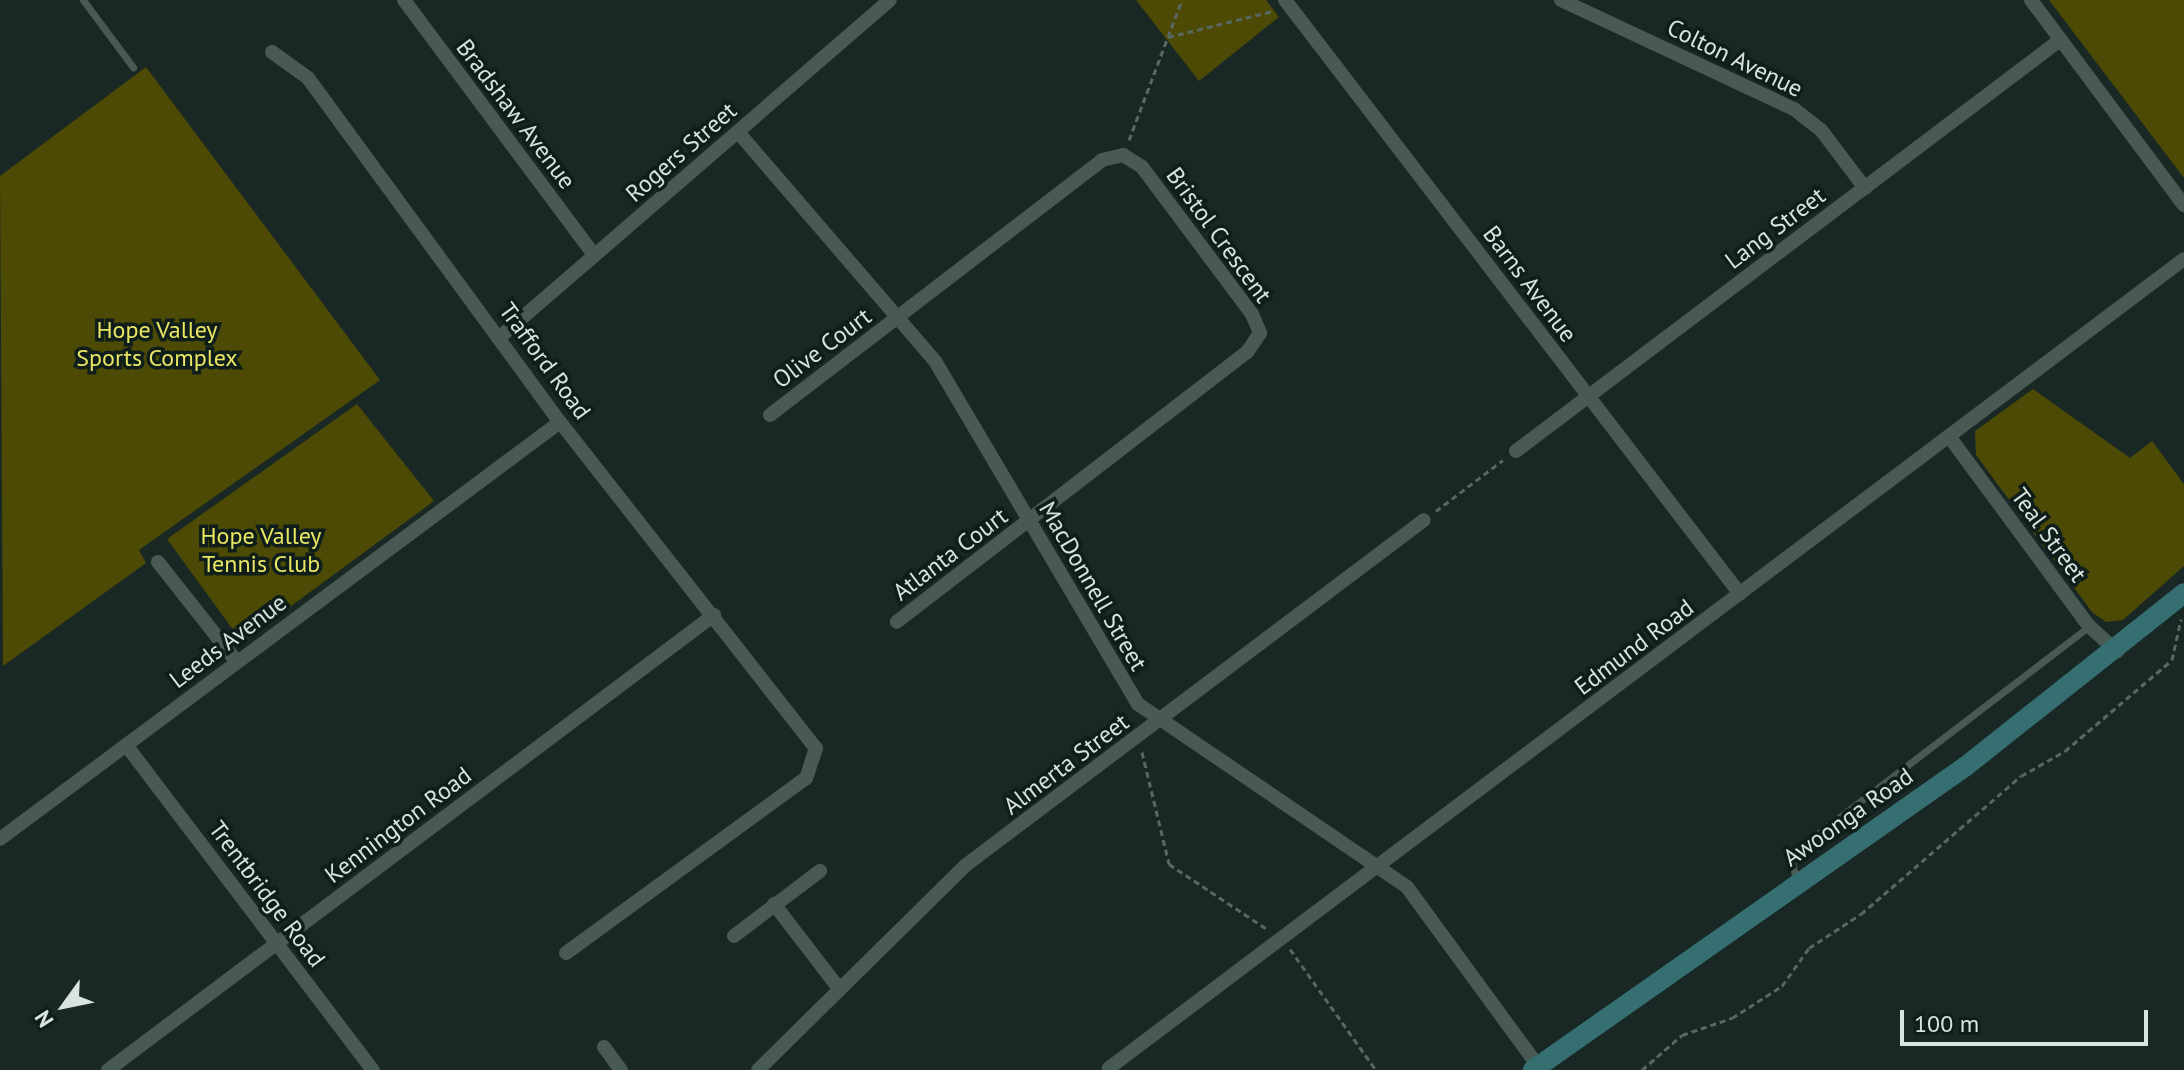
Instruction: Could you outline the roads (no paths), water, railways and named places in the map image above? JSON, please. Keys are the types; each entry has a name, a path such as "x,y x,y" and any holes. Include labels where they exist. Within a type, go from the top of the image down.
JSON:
{"main road":[{"name":"Awoonga Road","path":"1536,1068 1798,883 2117,651 2182,594"}],"street":[{"name":"Bradshaw Avenue","path":"404,0 594,255"},
{"name":"Rogers Street","path":"500,337 890,0"},
{"name":"Colton Avenue","path":"1561,0 1794,109 1821,130 1865,188"},
{"path":"2031,0 2184,205"},
{"name":"Barns Avenue","path":"1288,3 1740,594"},
{"name":"Lang Street","path":"1516,451 2060,40"},
{"name":"Trafford Road","path":"272,52 308,78 560,422 816,748 814,770 566,953"},
{"name":"MacDonnell Street","path":"738,132 900,317 956,392 1118,679 1163,719 1382,866 1407,887 1536,1068"},
{"name":"Bristol Crescent","path":"900,317 1102,160 1123,155 1142,167 1260,333 1247,352 1030,521"},
{"name":"Edmund Road","path":"1109,1068 1951,439 2184,259"},
{"name":"Olive Court","path":"770,415 900,317"},
{"name":"Leeds Avenue","path":"0,839 560,422"},
{"name":"Teal Street","path":"1951,439 2089,626 2117,651"},
{"name":"Almerta Street","path":"758,1070 838,987 966,865 1424,520"},
{"name":"Atlanta Court","path":"897,622 1030,521"},
{"path":"158,562 237,662"},
{"name":"Kennington Road","path":"108,1070 714,615"},
{"name":"Trentbridge Road","path":"126,745 373,1070"},
{"path":"734,936 820,871"},
{"path":"774,904 838,987"},
{"path":"604,1047 621,1070"}],"lane":[{"path":"83,0 133,67"},
{"path":"1798,883 1790,855 2089,626"}],"park label":[{"name":"Hope Valley Sports Complex","path":"157,344"},
{"name":"Hope Valley Tennis Club","path":"261,550"}]}
